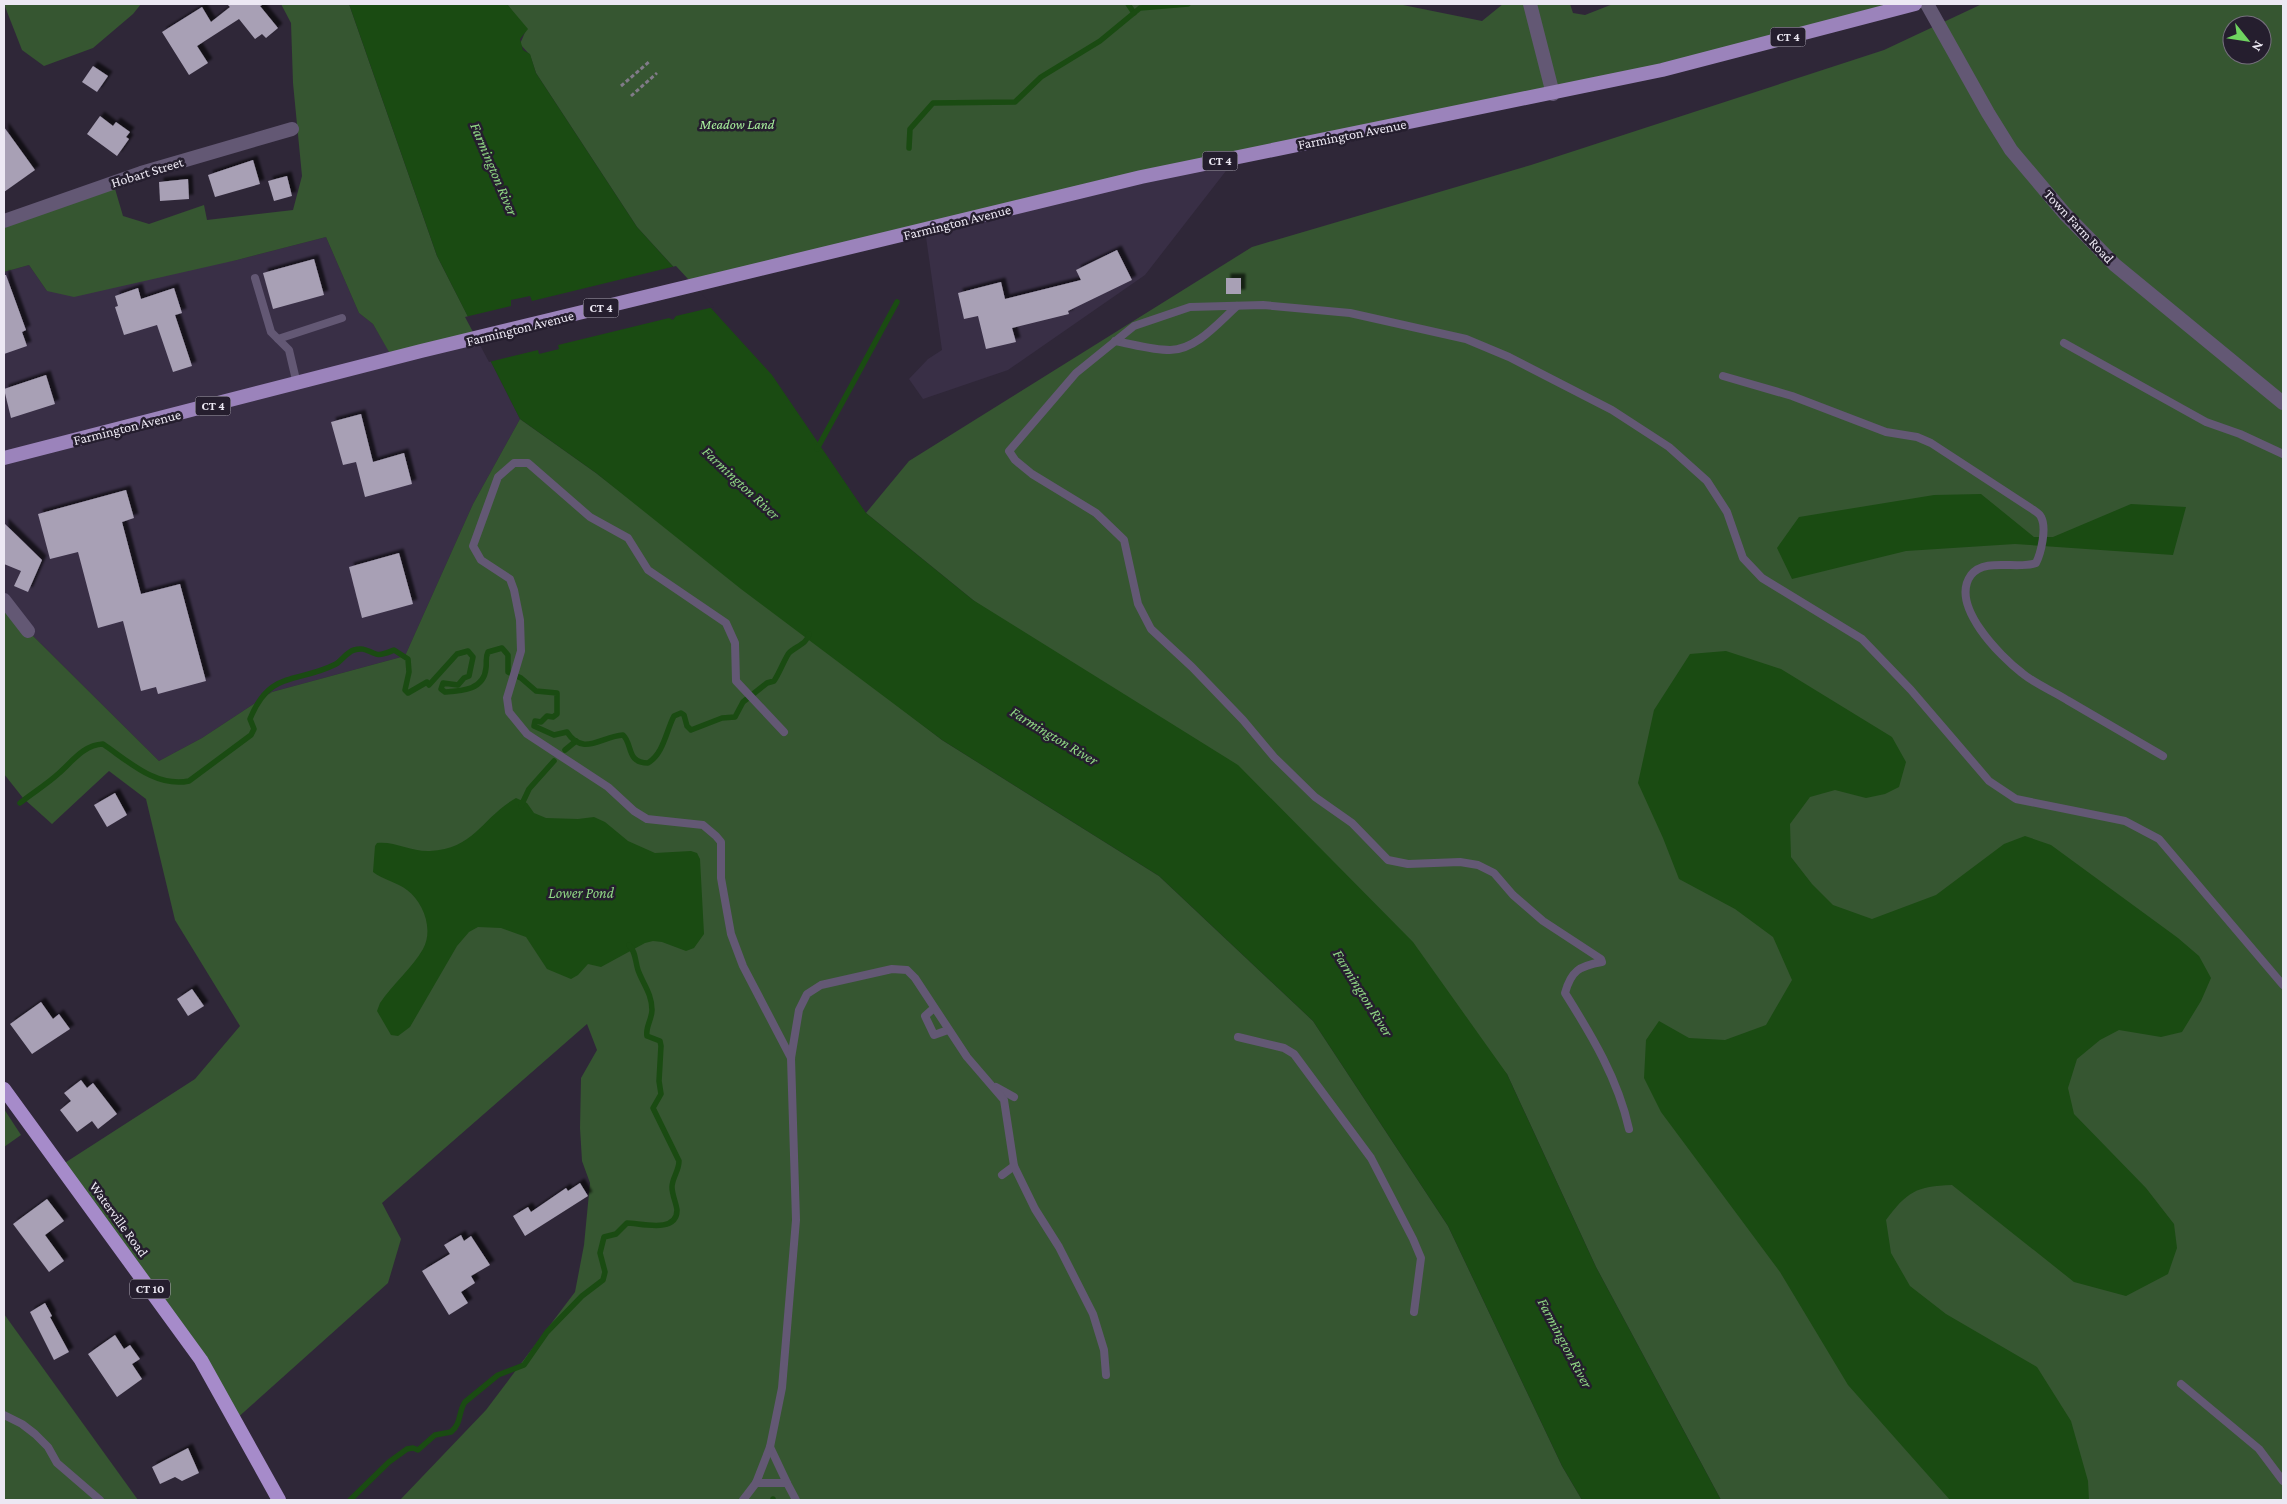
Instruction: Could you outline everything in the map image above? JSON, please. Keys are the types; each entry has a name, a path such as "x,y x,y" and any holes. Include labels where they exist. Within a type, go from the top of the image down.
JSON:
{"highway":[{"name":"Waterville Road","path":"4,1089 201,1360 279,1500"}],"main road":[{"name":"Farmington Avenue","path":"4,457 421,351 781,266 1141,177 1554,94 1662,70 1915,4"}],"street":[{"path":"1530,4 1554,94"},
{"name":"Town Farm Road","path":"1927,4 2011,150 2065,214 2115,265 2283,403"},
{"name":"Hobart Street","path":"4,221 141,173 292,128"},
{"path":"4,600 28,631"}],"lane":[{"path":"255,278 271,332 289,350 297,384"},
{"path":"1629,1129 1623,1101 1613,1077 1586,1026 1564,993 1570,976 1586,965 1602,962 1601,959 1543,921 1513,895 1494,873 1478,865 1460,862 1408,864 1388,860 1352,822 1315,797 1274,758 1243,720 1192,667 1151,630 1138,604 1124,540 1096,513 1032,474 1015,460 1009,451 1014,442 1076,373 1134,326 1190,307 1263,305 1350,313 1466,339 1509,357 1612,410 1669,447 1707,481 1726,512 1743,558 1762,578 1862,639 1911,690 1989,781 2016,799 2125,821 2159,839 2283,984"},
{"path":"1115,341 1170,350 1189,346 1209,332 1237,306"},
{"path":"278,339 342,318"},
{"path":"2064,344 2206,422 2240,434 2283,454"},
{"path":"1723,376 1792,396 1886,432 1917,437 1931,443 2032,509 2042,518 2043,532 2036,563 2028,567 1982,567 1972,575 1967,586 1968,603 1978,627 2022,674 2163,756"},
{"path":"784,732 736,680 735,643 726,623 648,570 628,538 590,517 528,463 514,463 498,477 473,546 481,560 510,579 514,590 520,620 521,651 506,698 509,712 517,725 527,734 608,787 634,811 647,819 703,825 721,842 721,878 731,934 743,966 791,1058"},
{"path":"743,1500 756,1483 770,1447 782,1388 796,1220 791,1058 798,1010 807,994 821,986 892,969 907,970 915,978 967,1057 994,1086 1004,1100 1014,1166 1035,1209 1059,1246 1094,1314 1104,1350 1106,1375"},
{"path":"934,1008 924,1016 934,1035 948,1030"},
{"path":"929,1026 941,1019"},
{"path":"1238,1037 1284,1048 1294,1054 1371,1158 1421,1258 1414,1312"},
{"path":"994,1086 1014,1097"},
{"path":"1002,1175 1014,1166"},
{"path":"2181,1384 2259,1449 2283,1481"},
{"path":"6,1417 35,1434 48,1447 57,1463 100,1500"},
{"path":"770,1447 796,1500"},
{"path":"756,1483 787,1483"}],"path":[{"path":"621,86 650,61"},
{"path":"631,96 657,73"}],"shaded area":[{"path":"1236,158 1145,275 1008,370 923,399 909,379 928,359 942,350 925,230"},
{"path":"326,237 359,313 373,324 393,358 479,338 520,419 473,504 405,656 272,692 202,738 159,761 28,631 4,600 4,272 29,265 47,291 237,260"}],"green space":[{"path":"4,4 141,4 133,14 93,48 44,66 22,50"},
{"path":"281,4 349,4 437,256 479,338 393,359 373,324 359,313 326,237 237,260 74,297 47,291 29,265 4,272 4,221 113,182 123,216 149,224 204,205 207,220 293,210 302,176 293,83 291,23"},
{"name":"Meadow Land","path":"507,4 1398,4 1482,21 1503,4 1570,4 1573,13 1585,15 1613,4 1915,4 1662,70 1141,177 691,286 637,227 536,73 530,55 520,44 526,30"},
{"path":"1982,4 2283,4 2283,1500 1721,1500 1596,1267 1507,1074 973,600 866,513 909,461 1252,247 1531,165 1884,50"},
{"path":"520,419 596,473 942,740 1159,876 1313,1021 1448,1226 1562,1466 1582,1500 400,1500 486,1410 575,1292 584,1245 590,1183 582,1161 580,1128 581,1078 597,1050 587,1024 382,1203 401,1239 388,1283 235,1420 60,1166 195,1079 240,1026 175,920 146,799 109,771 52,824 23,798 4,774 4,600 28,631 159,761 202,738 272,692 405,656 473,504"},
{"path":"4,1109 21,1135 4,1147"},
{"path":"4,1314 138,1500 4,1500"}],"water":[{"name":"Farmington River","path":"349,4 507,4 528,29 520,39 523,50 530,54 536,73 637,227 772,375 866,513 973,600 1238,765 1413,942 1507,1074 1596,1267 1721,1500 1582,1500 1562,1466 1448,1226 1313,1021 1159,876 942,740 741,589 596,473 520,419 437,256"},
{"path":"1981,494 2034,537 2053,537 2131,504 2186,507 2173,555 2015,544 1906,551 1792,579 1777,548 1799,517 1934,495"},
{"path":"1726,651 1781,669 1892,737 1906,762 1899,787 1885,794 1866,798 1835,790 1810,797 1790,824 1791,857 1812,884 1833,905 1872,919 1936,895 2004,844 2025,836 2051,845 2178,938 2199,956 2211,978 2201,1001 2182,1032 2161,1037 2119,1030 2100,1040 2077,1059 2068,1088 2074,1114 2146,1188 2174,1224 2177,1248 2168,1274 2126,1296 2074,1282 1952,1185 1929,1187 1913,1192 1900,1203 1886,1220 1891,1253 1910,1286 1946,1314 2037,1367 2071,1421 2088,1481 2089,1500 1950,1500 1848,1385 1780,1272 1661,1112 1644,1078 1646,1040 1659,1021 1689,1038 1725,1040 1766,1025 1792,980 1773,937 1735,909 1679,879 1638,783 1654,710 1690,654"},
{"name":"Lower Pond","path":"516,798 527,803 534,813 546,818 578,819 594,817 605,822 628,841 655,853 691,851 697,853 700,859 704,934 694,948 686,951 662,942 653,941 645,943 601,967 588,964 578,975 571,979 547,969 526,937 501,928 478,927 469,932 457,946 410,1027 398,1036 391,1035 377,1011 385,996 423,949 426,941 427,925 422,909 413,895 403,887 373,872 375,846 377,843 384,843 423,851 446,849 468,838 504,806"}],"pier":[{"path":"676,266 714,307 676,316 673,320 669,318 558,345 559,349 539,354 538,350 489,362 465,317 511,306 511,300 530,296 532,301"}],"building":[{"path":"227,4 264,4 260,6 278,28 266,38 262,34 255,39 239,19 197,46 208,63 189,75 162,32 202,7 211,22 230,7"},
{"path":"93,66 108,76 97,92 82,82"},
{"path":"100,116 113,126 116,122 130,132 126,137 129,139 117,156 87,134"},
{"path":"4,127 35,170 4,192"},
{"path":"253,160 260,184 215,197 208,175"},
{"path":"287,176 292,196 274,201 268,181"},
{"path":"188,179 189,199 160,201 159,182"},
{"path":"1117,250 1132,280 1068,311 1069,314 1012,328 1016,342 986,349 978,316 964,319 958,293 1001,282 1005,299 1081,280 1076,270"},
{"path":"314,259 324,295 273,309 263,273"},
{"path":"4,275 6,275 26,330 22,332 27,346 4,354"},
{"path":"1226,278 1241,278 1241,294 1226,294"},
{"path":"138,288 141,299 174,288 182,313 175,315 192,366 173,372 157,325 124,335 115,307 118,306 115,296"},
{"path":"46,375 55,404 11,418 4,389"},
{"path":"361,414 373,462 404,453 412,484 365,497 356,462 343,465 331,422"},
{"path":"126,490 134,518 122,522 141,594 180,584 206,681 158,694 156,687 141,691 123,621 98,628 78,552 50,559 38,514"},
{"path":"4,523 42,560 28,592 14,586 21,571 4,564"},
{"path":"399,553 413,604 362,618 349,567"},
{"path":"115,793 127,815 107,827 94,805"},
{"path":"192,989 204,1006 188,1016 177,999"},
{"path":"41,1002 53,1019 59,1014 70,1029 32,1054 10,1024"},
{"path":"81,1080 87,1088 93,1083 117,1114 98,1129 92,1121 77,1132 60,1110 71,1101 64,1093"},
{"path":"580,1183 588,1196 525,1236 513,1216 528,1207 531,1212 566,1188 568,1191"},
{"path":"47,1199 64,1221 45,1235 64,1261 49,1272 13,1224"},
{"path":"461,1235 464,1241 471,1236 490,1265 471,1276 475,1283 461,1292 468,1303 449,1315 422,1271 450,1254 444,1245"},
{"path":"45,1303 52,1316 50,1317 69,1352 54,1360 30,1312"},
{"path":"115,1335 124,1349 130,1345 140,1359 132,1364 142,1379 117,1397 88,1354"},
{"path":"188,1448 199,1473 182,1481 175,1477 160,1484 152,1467"}],"waterway":[{"path":"1128,4 1134,13"},
{"path":"909,148 910,129 933,103 1015,102 1041,77 1100,41 1140,8 1188,4"},
{"path":"817,449 897,302"},
{"path":"20,803 53,778 78,755 90,747 103,744 132,765 154,777 165,781 189,781 251,735 254,729 250,719 266,692 286,680 336,664 351,651 357,649 378,654 385,654 394,650 408,659 409,672 405,690 408,693 427,682 429,685 457,654 468,651 473,657 469,676 464,678 458,685 443,683 441,689 445,692 471,688 477,685 484,675 488,652 502,648 508,655 508,672 521,678 536,691 557,693 557,714 553,717 547,716 541,722 535,721 534,726 554,735 567,732 573,739 586,744 623,735 633,757 636,760 648,763 658,754 674,716 681,713 684,715 687,726 691,730 722,718 735,717 743,702 767,683 774,681 789,653 804,643 809,634"},
{"path":"565,750 576,741"},
{"path":"521,806 529,789 554,761"},
{"path":"350,1500 389,1462 407,1449 413,1448 418,1450 435,1435 451,1432 457,1425 465,1402 498,1375 524,1365 547,1332 582,1296 603,1280 605,1272 600,1253 604,1237 616,1234 627,1223 657,1226 665,1225 675,1217 677,1210 672,1187 679,1161 653,1108 661,1094 659,1081 661,1046 660,1041 647,1036 652,1004 629,945"}]}
